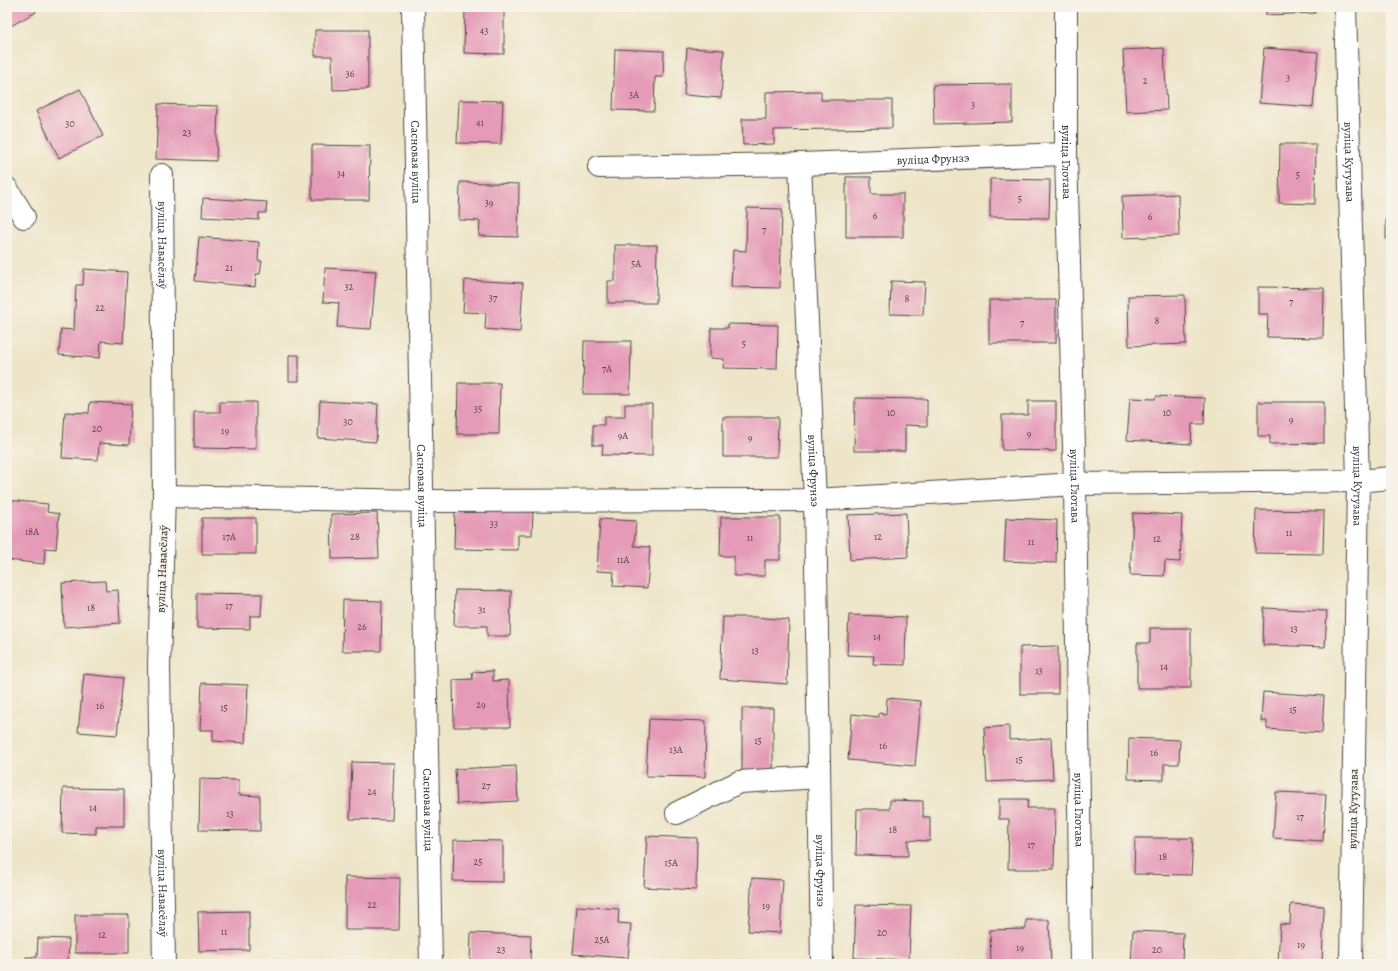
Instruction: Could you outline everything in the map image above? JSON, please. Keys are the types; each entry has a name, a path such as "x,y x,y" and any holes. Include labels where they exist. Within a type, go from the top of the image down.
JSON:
{"street":[{"name":"Сасновая вуліца","path":"413,7 431,964"},
{"name":"вуліца Глотава","path":"1066,7 1066,154 1075,484 1081,964"},
{"name":"вуліца Кутузава","path":"1345,7 1358,480 1351,964"},
{"name":"вуліца Фрунзэ","path":"599,167 800,164 1066,154"},
{"name":"вуліца Фрунзэ","path":"800,164 815,500 822,964"},
{"name":"вуліца Навасёлаў","path":"162,175 164,496 159,666 164,964"},
{"path":"7,188 24,217"},
{"path":"164,496 422,501 815,500 1075,484 1358,480 1391,478"},
{"path":"677,813 739,782 818,777"}],"building":[{"path":"7,7 33,7 36,12 7,28"},
{"path":"465,7 504,7 504,54 464,53"},
{"path":"665,7 665,9 611,8"},
{"path":"1155,7 1180,7 1180,8 1155,9"},
{"path":"1266,7 1315,7 1315,13 1266,15"},
{"path":"315,30 368,30 368,89 333,90 332,56 315,56"},
{"path":"687,48 724,50 721,98 684,95"},
{"path":"1164,48 1167,110 1126,112 1123,50"},
{"path":"1264,48 1318,52 1313,107 1259,103"},
{"path":"615,49 664,51 663,77 655,77 654,111 613,110"},
{"path":"1012,84 1012,122 934,124 933,85"},
{"path":"80,89 103,136 59,158 36,111"},
{"path":"821,91 821,100 892,100 892,128 774,130 774,144 743,145 742,119 766,119 766,92"},
{"path":"459,100 503,101 501,144 457,143"},
{"path":"158,104 218,106 216,161 156,159"},
{"path":"1280,144 1316,144 1315,204 1279,203"},
{"path":"312,145 370,146 369,200 312,200"},
{"path":"846,177 871,177 871,194 903,194 903,237 846,237"},
{"path":"990,179 1050,180 1049,218 990,217"},
{"path":"460,182 519,184 518,237 479,236 480,221 459,220"},
{"path":"1178,194 1179,236 1123,238 1122,196"},
{"path":"203,198 267,202 266,213 259,213 259,220 202,217"},
{"path":"747,208 782,209 780,288 731,287 733,250 746,251"},
{"path":"1386,218 1391,218 1391,239 1386,239"},
{"path":"199,237 259,242 258,261 262,261 260,274 256,274 255,287 195,281"},
{"path":"615,245 657,245 656,303 608,303 608,281 615,281"},
{"path":"325,268 376,271 371,329 337,327 339,303 323,302"},
{"path":"84,269 127,272 123,343 101,341 100,358 59,355 61,329 74,330 76,285 83,285"},
{"path":"465,280 523,283 520,332 485,329 486,313 463,312"},
{"path":"891,281 925,282 923,315 890,314"},
{"path":"1258,287 1324,288 1323,338 1267,337 1268,314 1258,314"},
{"path":"1185,295 1186,344 1129,346 1128,296"},
{"path":"989,300 1056,300 1056,343 989,343"},
{"path":"728,324 778,325 777,369 723,368 724,359 710,358 711,328 728,328"},
{"path":"584,341 631,341 630,394 583,394"},
{"path":"289,355 299,355 299,381 289,381"},
{"path":"458,383 500,383 499,434 457,434"},
{"path":"1156,396 1205,398 1204,424 1192,424 1191,444 1127,440 1130,398 1155,399"},
{"path":"855,398 927,399 927,426 905,425 905,451 854,451"},
{"path":"320,401 378,404 376,442 318,438"},
{"path":"1028,401 1056,401 1056,451 1002,450 1002,415 1028,415"},
{"path":"90,402 131,404 129,445 99,443 98,460 62,458 65,412 89,413"},
{"path":"220,402 256,402 256,449 194,448 194,412 220,412"},
{"path":"1258,402 1324,402 1324,443 1270,444 1270,436 1258,436"},
{"path":"625,404 652,404 652,456 602,455 603,445 593,445 593,425 604,425 604,417 625,417"},
{"path":"723,417 778,417 777,457 723,457"},
{"path":"7,500 48,504 47,512 59,514 56,549 45,548 44,564 7,560"},
{"path":"455,510 533,511 532,535 518,535 518,550 454,549"},
{"path":"1256,510 1324,511 1323,554 1255,553"},
{"path":"377,513 379,558 332,559 331,514"},
{"path":"906,513 908,557 850,560 848,515"},
{"path":"1133,513 1182,515 1180,562 1165,561 1164,576 1130,575"},
{"path":"721,517 780,517 780,560 765,560 765,576 734,576 734,556 720,556"},
{"path":"202,518 256,518 256,554 202,554"},
{"path":"1006,518 1057,520 1056,563 1004,561"},
{"path":"600,519 636,521 634,546 650,547 647,588 613,586 614,572 597,571"},
{"path":"105,581 106,591 118,590 120,623 64,627 62,583"},
{"path":"455,590 511,591 510,636 487,636 487,626 454,626"},
{"path":"197,593 262,594 261,616 250,616 250,629 197,628"},
{"path":"343,600 382,601 381,651 342,651"},
{"path":"1264,608 1327,611 1325,647 1263,645"},
{"path":"849,615 906,617 905,665 873,664 874,656 847,655"},
{"path":"723,617 755,617 789,620 787,684 720,679"},
{"path":"1150,628 1191,628 1191,688 1137,688 1137,643 1150,643"},
{"path":"1058,646 1058,694 1020,694 1020,647"},
{"path":"493,671 493,681 509,680 510,727 454,727 453,680 473,679 472,672"},
{"path":"84,674 123,678 117,735 78,732"},
{"path":"202,683 248,685 245,743 213,741 213,730 200,730"},
{"path":"1263,692 1324,696 1322,733 1267,729 1267,721 1261,721"},
{"path":"887,698 921,701 915,766 848,760 852,714 879,717 879,713 886,714"},
{"path":"742,708 773,708 773,773 742,773"},
{"path":"649,719 706,721 705,777 646,776"},
{"path":"1009,726 1009,740 1051,738 1053,779 987,782 984,728"},
{"path":"1129,738 1180,740 1179,764 1164,764 1164,780 1128,779"},
{"path":"352,762 394,763 392,820 350,819"},
{"path":"516,766 518,801 457,804 455,769"},
{"path":"200,779 239,780 239,795 260,796 260,831 199,830"},
{"path":"63,788 124,789 124,826 96,826 96,834 62,833"},
{"path":"1276,792 1326,794 1323,841 1273,838"},
{"path":"999,799 1028,799 1027,808 1055,808 1054,869 1008,869 1009,819 999,819"},
{"path":"890,800 923,801 923,817 930,817 930,841 908,840 908,856 856,855 857,809 890,809"},
{"path":"647,836 697,838 696,890 644,887"},
{"path":"1135,838 1193,838 1191,875 1134,874"},
{"path":"454,840 503,841 503,882 453,881"},
{"path":"7,866 9,866 8,883 7,883"},
{"path":"345,877 400,878 399,930 345,930"},
{"path":"752,878 783,880 780,933 748,931"},
{"path":"1291,904 1324,906 1322,964 1278,964 1280,924 1290,925"},
{"path":"856,905 911,906 909,960 854,958"},
{"path":"577,906 619,909 618,923 631,924 628,958 573,954"},
{"path":"249,911 249,950 199,951 198,912"},
{"path":"75,915 129,915 129,953 75,953"},
{"path":"1026,920 1049,920 1051,964 991,964 990,930 1026,929"},
{"path":"1133,931 1183,933 1182,964 1131,964"},
{"path":"471,933 531,935 530,964 470,964"},
{"path":"38,938 69,939 68,964 26,964 26,957 37,957"}]}
